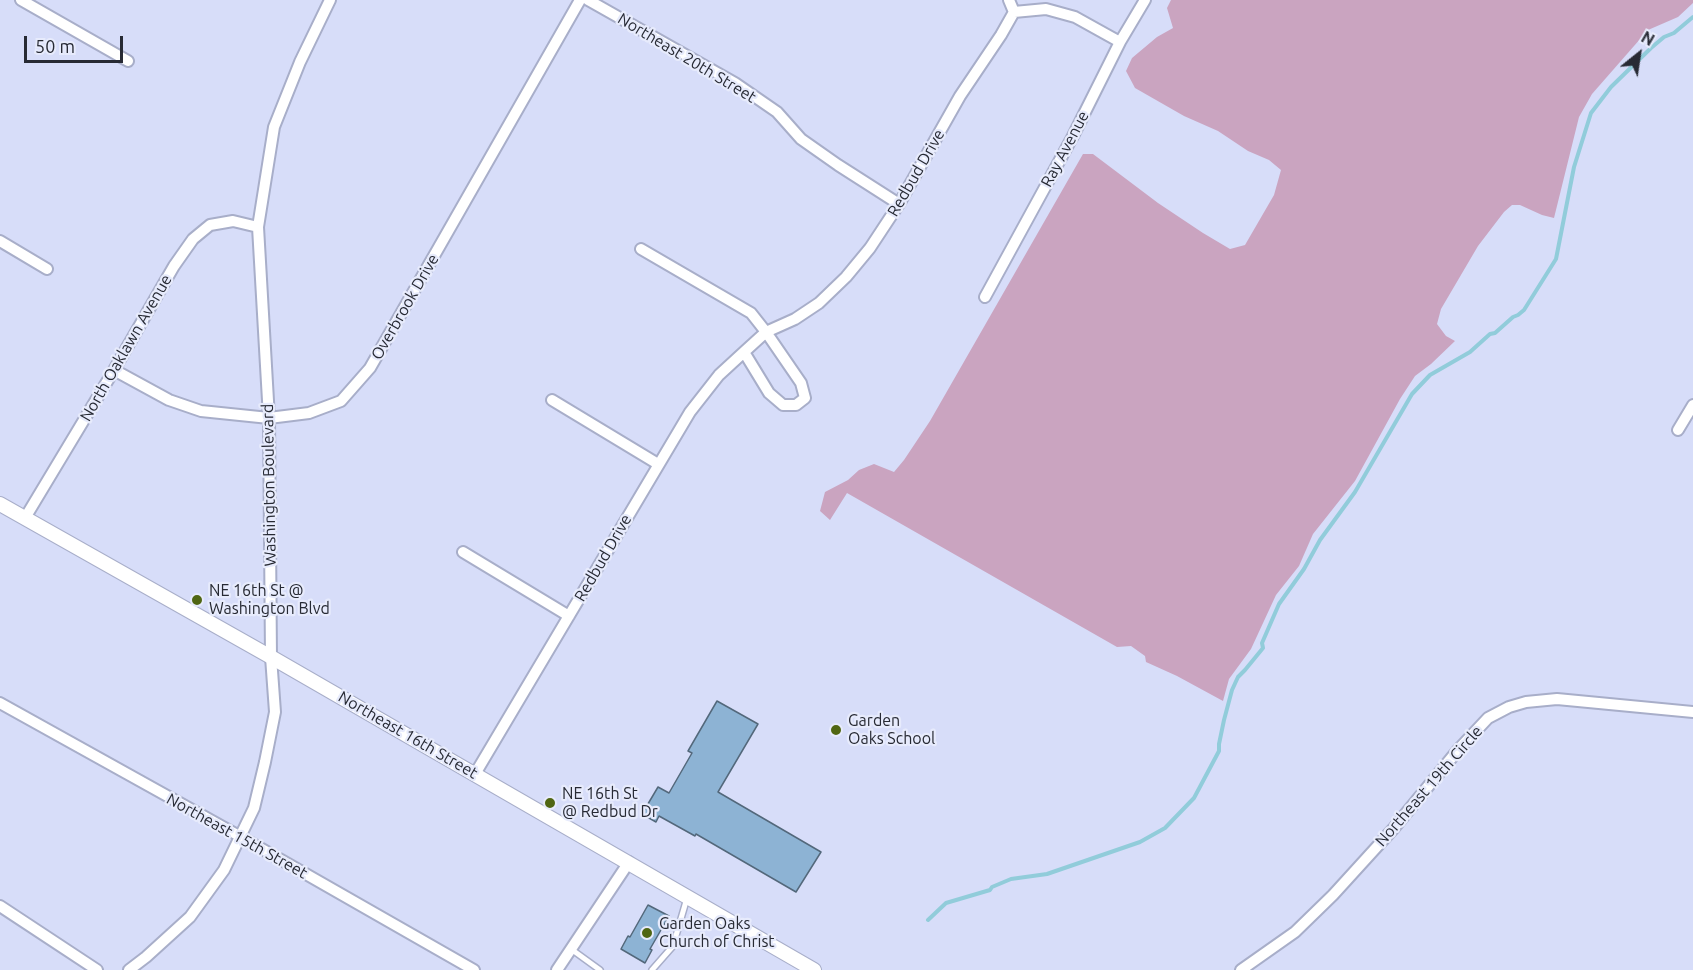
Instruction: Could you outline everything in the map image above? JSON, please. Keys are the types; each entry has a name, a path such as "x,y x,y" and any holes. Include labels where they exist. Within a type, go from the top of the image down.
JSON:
{"street":[{"path":"21,0 128,61"},
{"name":"Washington Boulevard","path":"129,970 190,916 224,870 254,808 266,762 275,712 271,657 269,418 258,226 274,127 300,62 330,0"},
{"name":"Overbrook Drive","path":"114,370 169,400 201,411 269,418 309,413 341,401 370,368 580,0"},
{"name":"Northeast 20th Street","path":"588,0 735,83 777,112 801,139 899,204"},
{"path":"1008,0 1014,12 1046,9 1075,17 1120,42"},
{"name":"Ray Avenue","path":"985,297 1073,136 1120,42 1145,0"},
{"name":"Redbud Drive","path":"475,774 690,412 718,375 766,332 795,319 819,303 840,284 870,248 899,204 960,96 1014,12"},
{"name":"North Oaklawn Avenue","path":"25,518 174,266 193,239 210,225 233,221 258,226"},
{"path":"0,241 47,269"},
{"path":"641,249 751,313 801,383 805,398 796,405 783,405 769,393 744,352"},
{"path":"552,400 658,465"},
{"path":"1678,430 1693,405"},
{"name":"Northeast 16th Street","path":"0,504 271,657 814,970"},
{"path":"463,552 569,616"},
{"name":"Northeast 19th Circle","path":"1241,970 1294,932 1334,895 1488,718 1509,707 1526,702 1557,699 1693,712"},
{"name":"Northeast 15th Street","path":"0,703 474,970"},
{"path":"557,970 629,862"},
{"path":"0,906 97,970"}],"lane":[{"path":"652,970 673,946 687,896"},
{"path":"571,949 600,970"}],"shaded area":[{"path":"1171,0 1693,0 1693,3 1678,17 1648,30 1592,94 1579,117 1554,218 1520,205 1512,205 1478,246 1441,309 1437,324 1446,336 1455,341 1415,376 1355,481 1313,534 1299,566 1276,595 1251,649 1229,679 1223,701 1146,662 1145,656 1131,646 1117,647 847,493 830,520 820,511 825,492 848,480 859,470 874,464 894,472 904,460 930,421 1083,154 1093,154 1158,203 1230,249 1245,245 1274,195 1281,170 1269,160 1248,151 1218,131 1184,116 1135,88 1126,71 1132,58 1157,37 1173,28 1167,8"}],"building":[{"path":"717,701 758,724 718,792 821,852 796,892 696,834 695,836 659,816 656,822 642,814 658,787 669,793 692,753 688,751"},
{"path":"648,905 669,916 650,949 652,950 645,963 621,949"}],"waterway":[{"path":"928,920 946,903 990,890 1011,879 1047,874 1140,842 1165,828 1194,798 1219,751 1224,720 1238,677 1263,648 1262,643 1279,604 1304,569 1320,540 1355,492 1412,394 1430,375 1470,352 1490,334 1495,333 1524,310 1556,259 1574,167 1591,113 1611,87 1651,48 1693,17"}],"place":[{"name":"NE 16th St @ Washington Blvd","path":"197,600"},
{"name":"Garden Oaks School","path":"836,730"},
{"name":"NE 16th St @ Redbud Dr","path":"550,803"},
{"name":"Garden Oaks Church of Christ","path":"647,933"}]}
